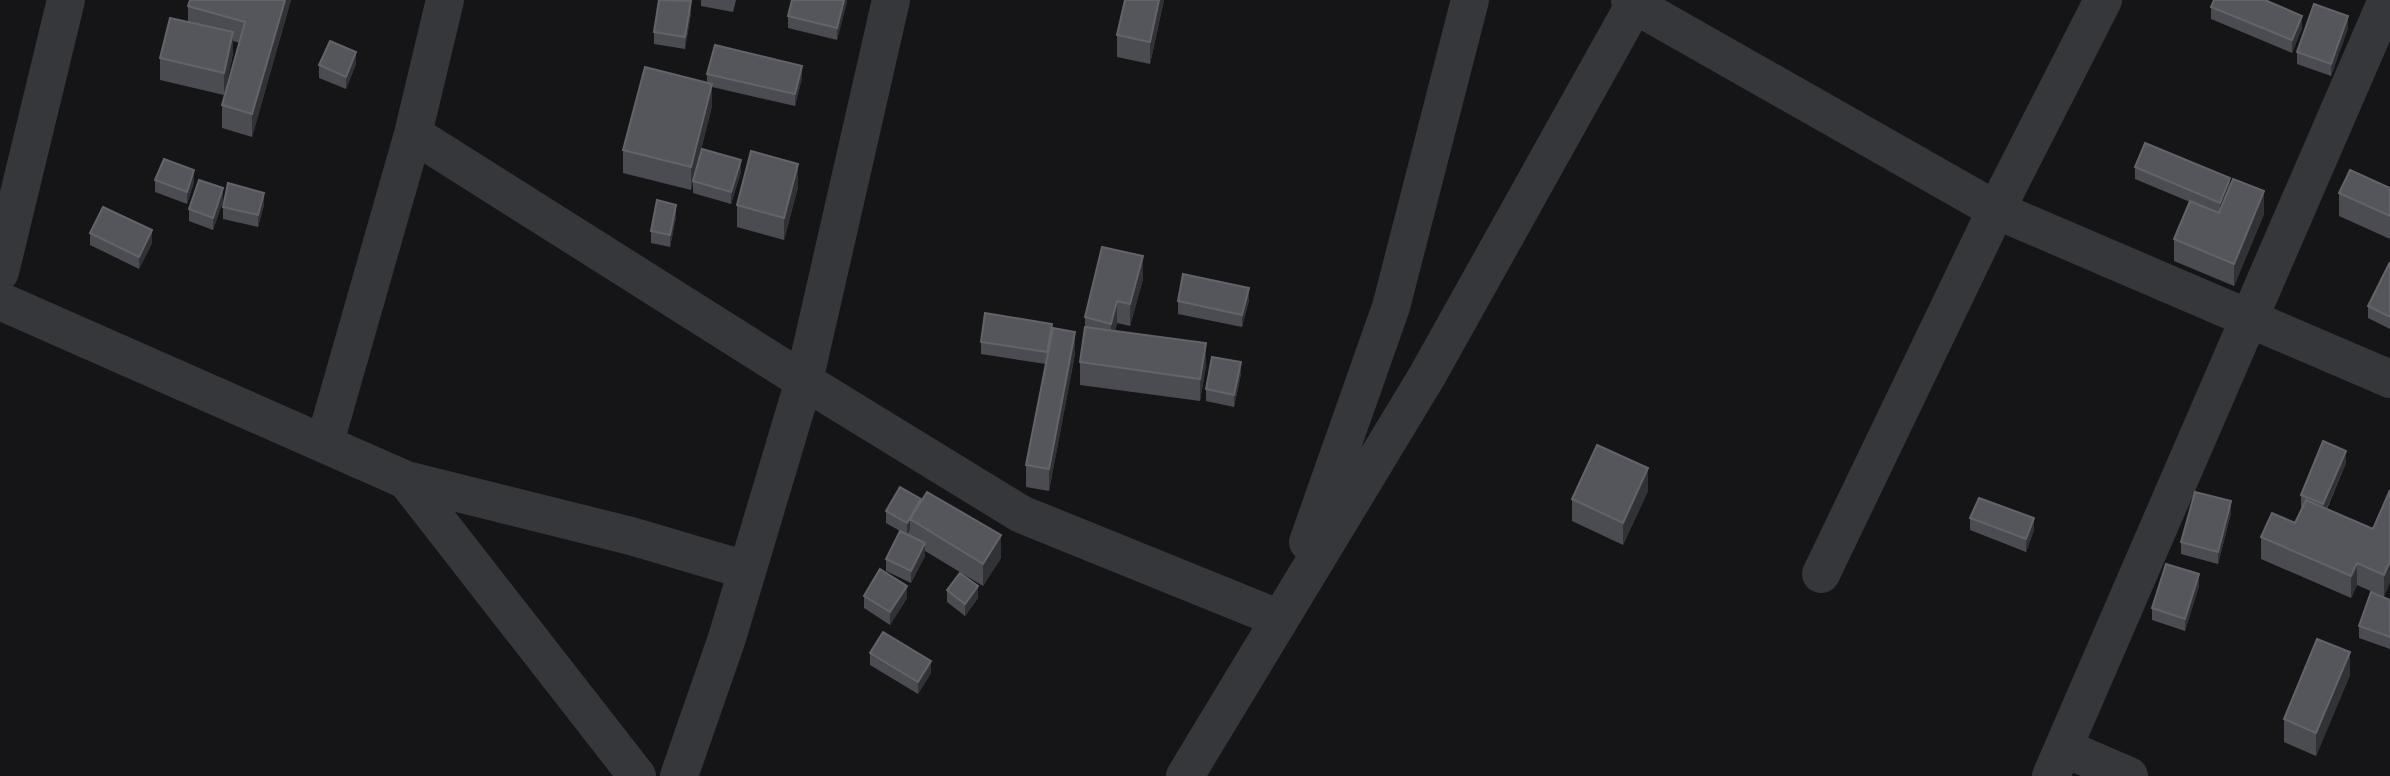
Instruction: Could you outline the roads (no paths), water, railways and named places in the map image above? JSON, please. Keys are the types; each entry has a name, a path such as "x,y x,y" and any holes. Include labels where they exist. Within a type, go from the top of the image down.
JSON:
{"street":[{"path":"0,272 66,0"},
{"path":"325,442 413,134 445,0"},
{"path":"679,776 727,638 804,381 891,0"},
{"path":"1280,619 1391,307 1470,0"},
{"path":"1821,574 1996,210 2103,0"},
{"path":"2129,776 2057,762 2387,0"},
{"path":"1185,776 1427,376 1634,2 1996,210 2390,379"},
{"path":"413,134 804,381 1021,514 1280,619"},
{"path":"0,301 406,480 631,536 746,569"},
{"path":"406,480 637,776"}]}
